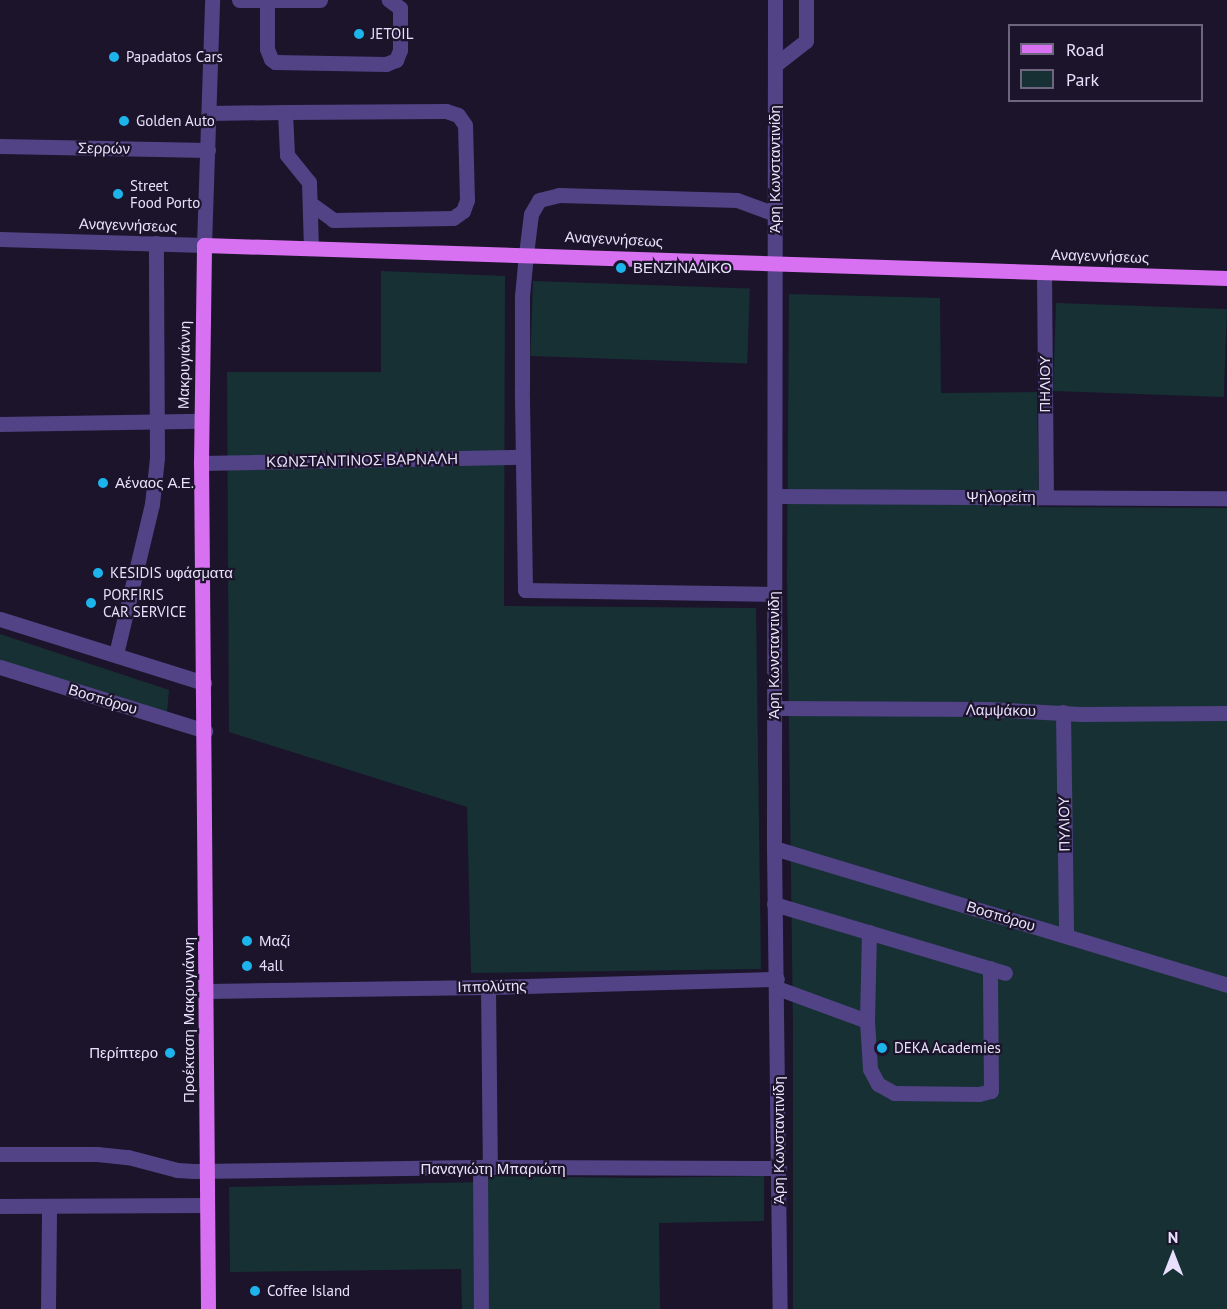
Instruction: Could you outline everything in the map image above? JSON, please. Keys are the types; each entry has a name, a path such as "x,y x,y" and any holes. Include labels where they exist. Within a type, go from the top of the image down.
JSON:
{"main road":[{"name":"Αναγεννήσεως","path":"204,245 1227,278"},
{"name":"Μακρυγιάννη","path":"204,245 201,463 205,731"},
{"name":"Προέκταση Μακρυγιάννη","path":"205,731 208,1309"}],"street":[{"name":"Μακρυγιάννη","path":"204,245 212,0"},
{"path":"239,0 320,0"},
{"path":"267,0 267,49 271,59 275,62 386,64 396,60 400,50 400,8 389,0"},
{"name":"Άρη Κωνσταντινίδη","path":"775,0 774,904 777,983 780,1309"},
{"path":"775,65 806,41 806,0"},
{"path":"209,113 446,111 458,115 465,125 467,200 463,211 453,218 333,220 310,203"},
{"path":"285,112 286,155 309,182 311,248"},
{"name":"Σερρών","path":"0,146 208,150"},
{"path":"774,594 525,590 522,308 526,254 533,207 539,200 550,195 737,200 775,214"},
{"name":"Αναγεννήσεως","path":"0,239 204,245"},
{"path":"116,654 152,504 157,458 156,243"},
{"name":"ΠΗΛΙΟΥ","path":"1044,272 1046,497"},
{"path":"0,423 201,421"},
{"name":"ΚΩΝΣΤΑΝΤΙΝΟΣ ΒΑΡΝΑΛΗ","path":"201,463 524,457"},
{"name":"Ψηλορείτη","path":"774,496 1227,498"},
{"path":"0,619 204,683"},
{"name":"Βοσπόρου","path":"0,668 205,731"},
{"name":"Λαμψάκου","path":"774,708 1227,713"},
{"name":"ΠΥΛΙΟΥ","path":"1063,712 1066,936"},
{"name":"Βοσπόρου","path":"774,848 1227,985"},
{"path":"774,904 869,932 997,971 990,1091 979,1094 902,1094 885,1089 878,1084 870,1069 867,1021 869,932"},
{"path":"777,983 867,1021"},
{"name":"Ιππολύτης","path":"207,991 777,983"},
{"path":"481,1309 488,987"},
{"name":"Παναγιώτη Μπαριώτη","path":"0,1154 97,1154 177,1170 779,1168"},
{"path":"0,1206 207,1205"},
{"path":"48,1309 49,1206"}],"green space":[{"path":"381,271 505,276 504,606 756,608 761,969 471,973 467,807 229,732 227,372 381,372"},
{"path":"533,281 750,289 747,364 530,356"},
{"path":"789,294 940,298 941,393 1037,392 1039,507 1227,508 1227,1309 793,1309 793,1028 787,578"},
{"path":"1056,303 1227,309 1224,397 1053,391"},
{"path":"0,634 169,690 167,713 0,660"},
{"path":"488,1176 640,1178 764,1176 764,1221 659,1223 660,1309 462,1309 461,1269 230,1272 229,1187 488,1182"}],"place":[{"name":"JETOIL","path":"359,34"},
{"name":"Papadatos Cars","path":"114,57"},
{"name":"Golden Auto","path":"124,121"},
{"name":"Street Food Porto","path":"118,194"},
{"name":"ΒΕΝΖΙΝΑΔΙΚΟ","path":"621,268"},
{"name":"Αέναος Α.Ε.","path":"103,483"},
{"name":"KESIDIS υφάσματα","path":"98,573"},
{"name":"PORFIRIS CAR SERVICE","path":"91,603"},
{"name":"Μαζί","path":"247,941"},
{"name":"4all","path":"247,966"},
{"name":"DEKA Academies","path":"882,1048"},
{"name":"Περίπτερο","path":"170,1053"},
{"name":"Coffee Island","path":"255,1291"}]}
